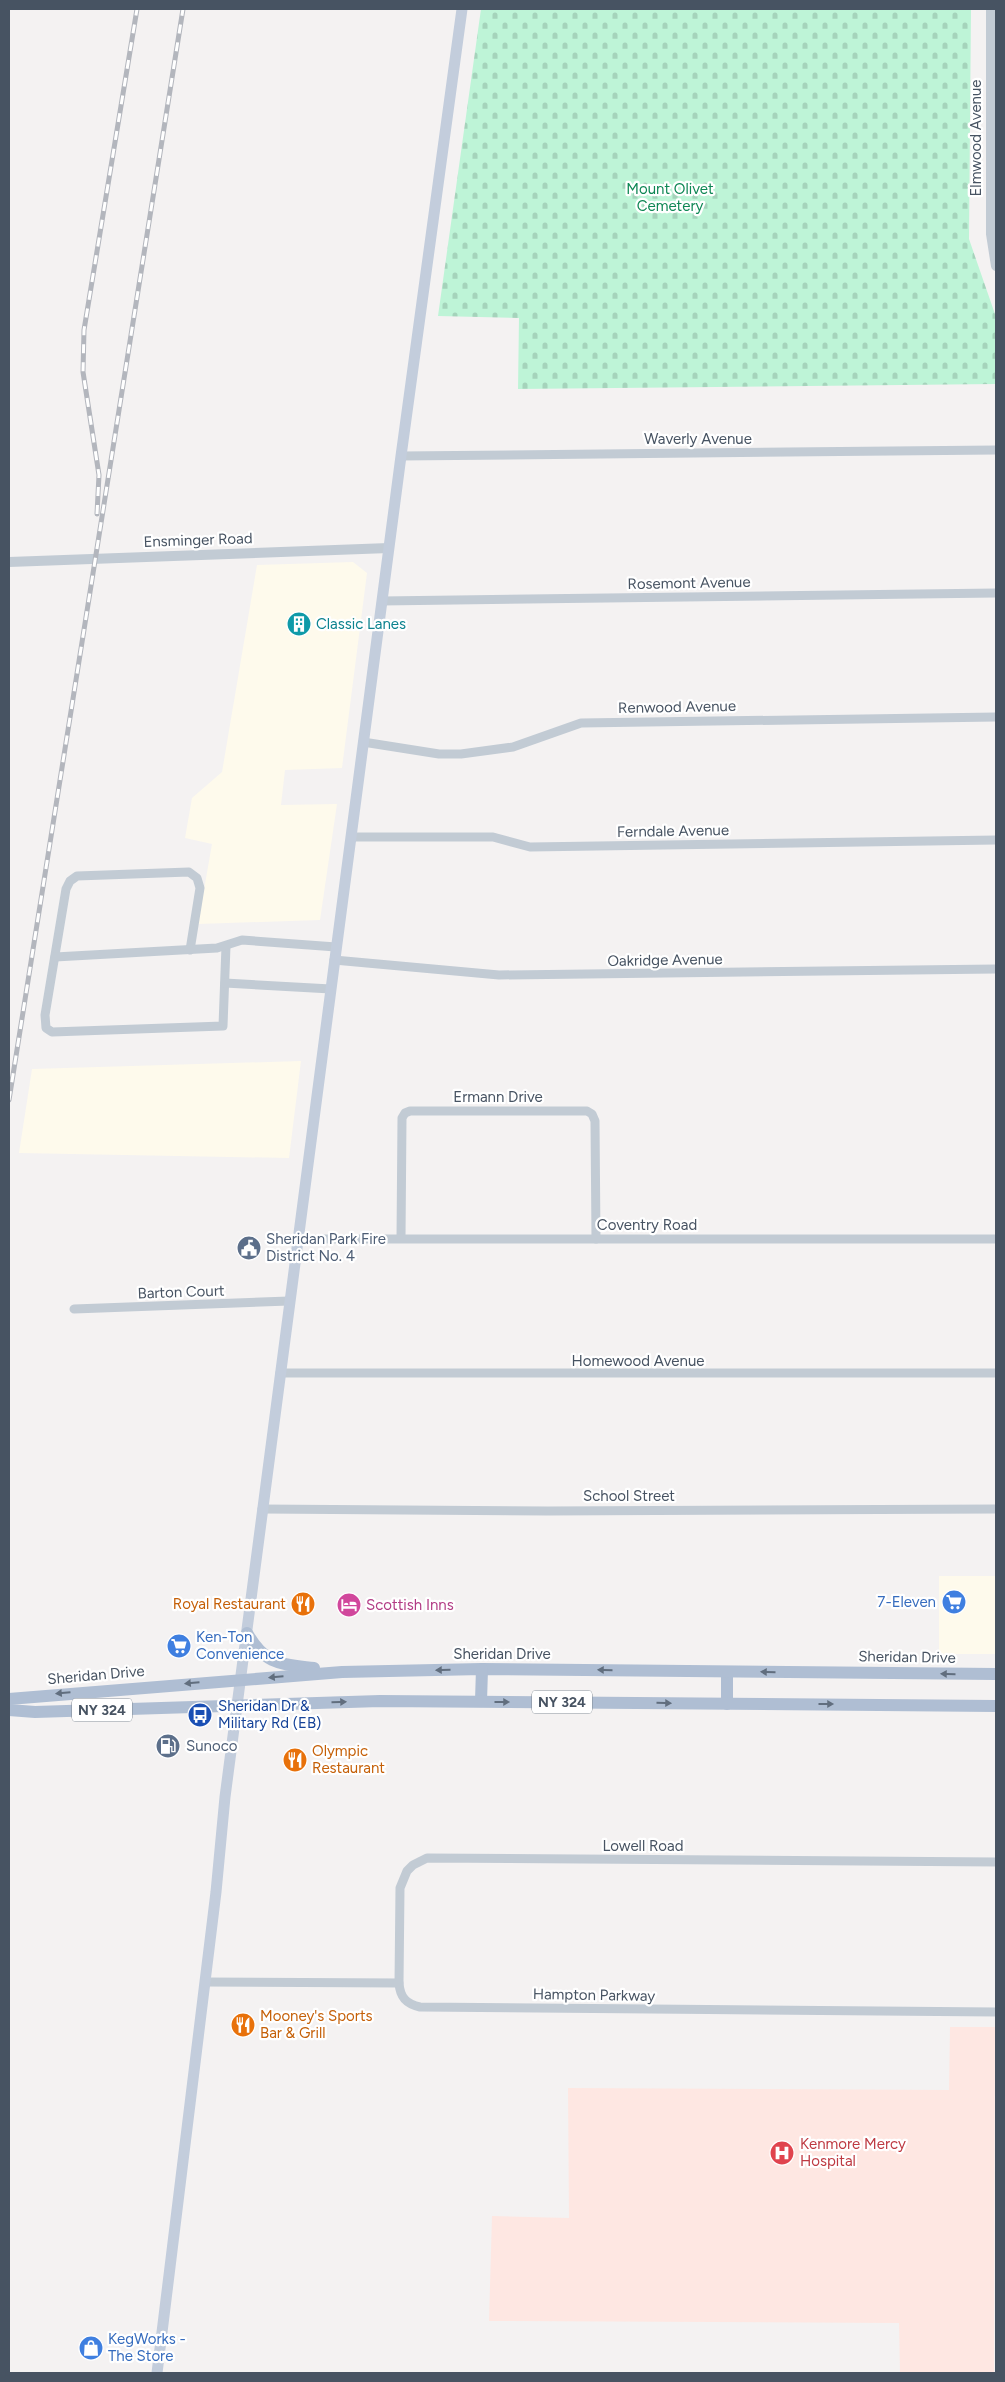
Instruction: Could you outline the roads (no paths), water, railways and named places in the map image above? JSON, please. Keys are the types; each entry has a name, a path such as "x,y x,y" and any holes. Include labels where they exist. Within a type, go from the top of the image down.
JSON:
{"main road":[{"path":"156,2373 216,1892 218,1850 262,1509 462,9"},
{"path":"247,1633 264,1657 274,1662 342,1672"},
{"path":"481,1701 482,1669"},
{"name":"Sheridan Drive","path":"9,1699 342,1672 482,1669 996,1674"},
{"path":"727,1672 727,1704"},
{"name":"NY 324","path":"9,1710 35,1712 238,1704 481,1701 996,1706"}],"street":[{"name":"Elmwood Avenue","path":"991,9 991,234 996,266"},
{"name":"Waverly Avenue","path":"401,456 996,450"},
{"name":"Ensminger Road","path":"9,562 389,548"},
{"name":"Rosemont Avenue","path":"382,600 996,593"},
{"name":"Renwood Avenue","path":"363,742 439,754 461,754 513,747 581,723 996,717"},
{"name":"Ferndale Avenue","path":"351,837 493,837 530,847 996,840"},
{"path":"190,950 200,888 197,878 184,870 77,876 72,879 66,889 44,1024 48,1031 52,1032 222,1026 226,946"},
{"path":"55,957 190,950 226,946 242,940 336,947"},
{"name":"Oakridge Avenue","path":"334,960 498,975 996,969"},
{"path":"225,983 331,989"},
{"name":"Ermann Drive","path":"401,1238 402,1118 405,1112 588,1111 594,1118 596,1239"},
{"name":"Coventry Road","path":"298,1239 996,1239"},
{"name":"Barton Court","path":"74,1309 289,1302"},
{"name":"Homewood Avenue","path":"280,1373 996,1373"},
{"name":"School Street","path":"262,1509 548,1511 996,1509"},
{"name":"Lowell Road","path":"399,1983 400,1888 407,1871 413,1865 428,1858 996,1862"},
{"path":"205,1982 399,1983"},
{"name":"Hampton Parkway","path":"399,1983 399,1990 406,2001 420,2007 996,2012"}],"railway":[{"path":"97,514 99,475 83,372 84,330 137,9"},
{"path":"9,1100 183,9"}],"place":[{"name":"Classic Lanes","path":"299,624"},
{"name":"Sheridan Park Fire District No. 4","path":"249,1248"},
{"name":"7-Eleven","path":"954,1602"},
{"name":"Royal Restaurant","path":"303,1604"},
{"name":"Scottish Inns","path":"349,1605"},
{"name":"Ken-Ton Convenience","path":"179,1646"},
{"name":"Sheridan Dr & Military Rd (EB)","path":"200,1715"},
{"name":"Sunoco","path":"168,1746"},
{"name":"Olympic Restaurant","path":"295,1760"},
{"name":"Mooney's Sports Bar & Grill","path":"243,2025"},
{"name":"Kenmore Mercy Hospital","path":"782,2153"},
{"name":"KegWorks - The Store","path":"91,2348"}],"park label":[{"name":"Mount Olivet Cemetery","path":"670,198"}]}
